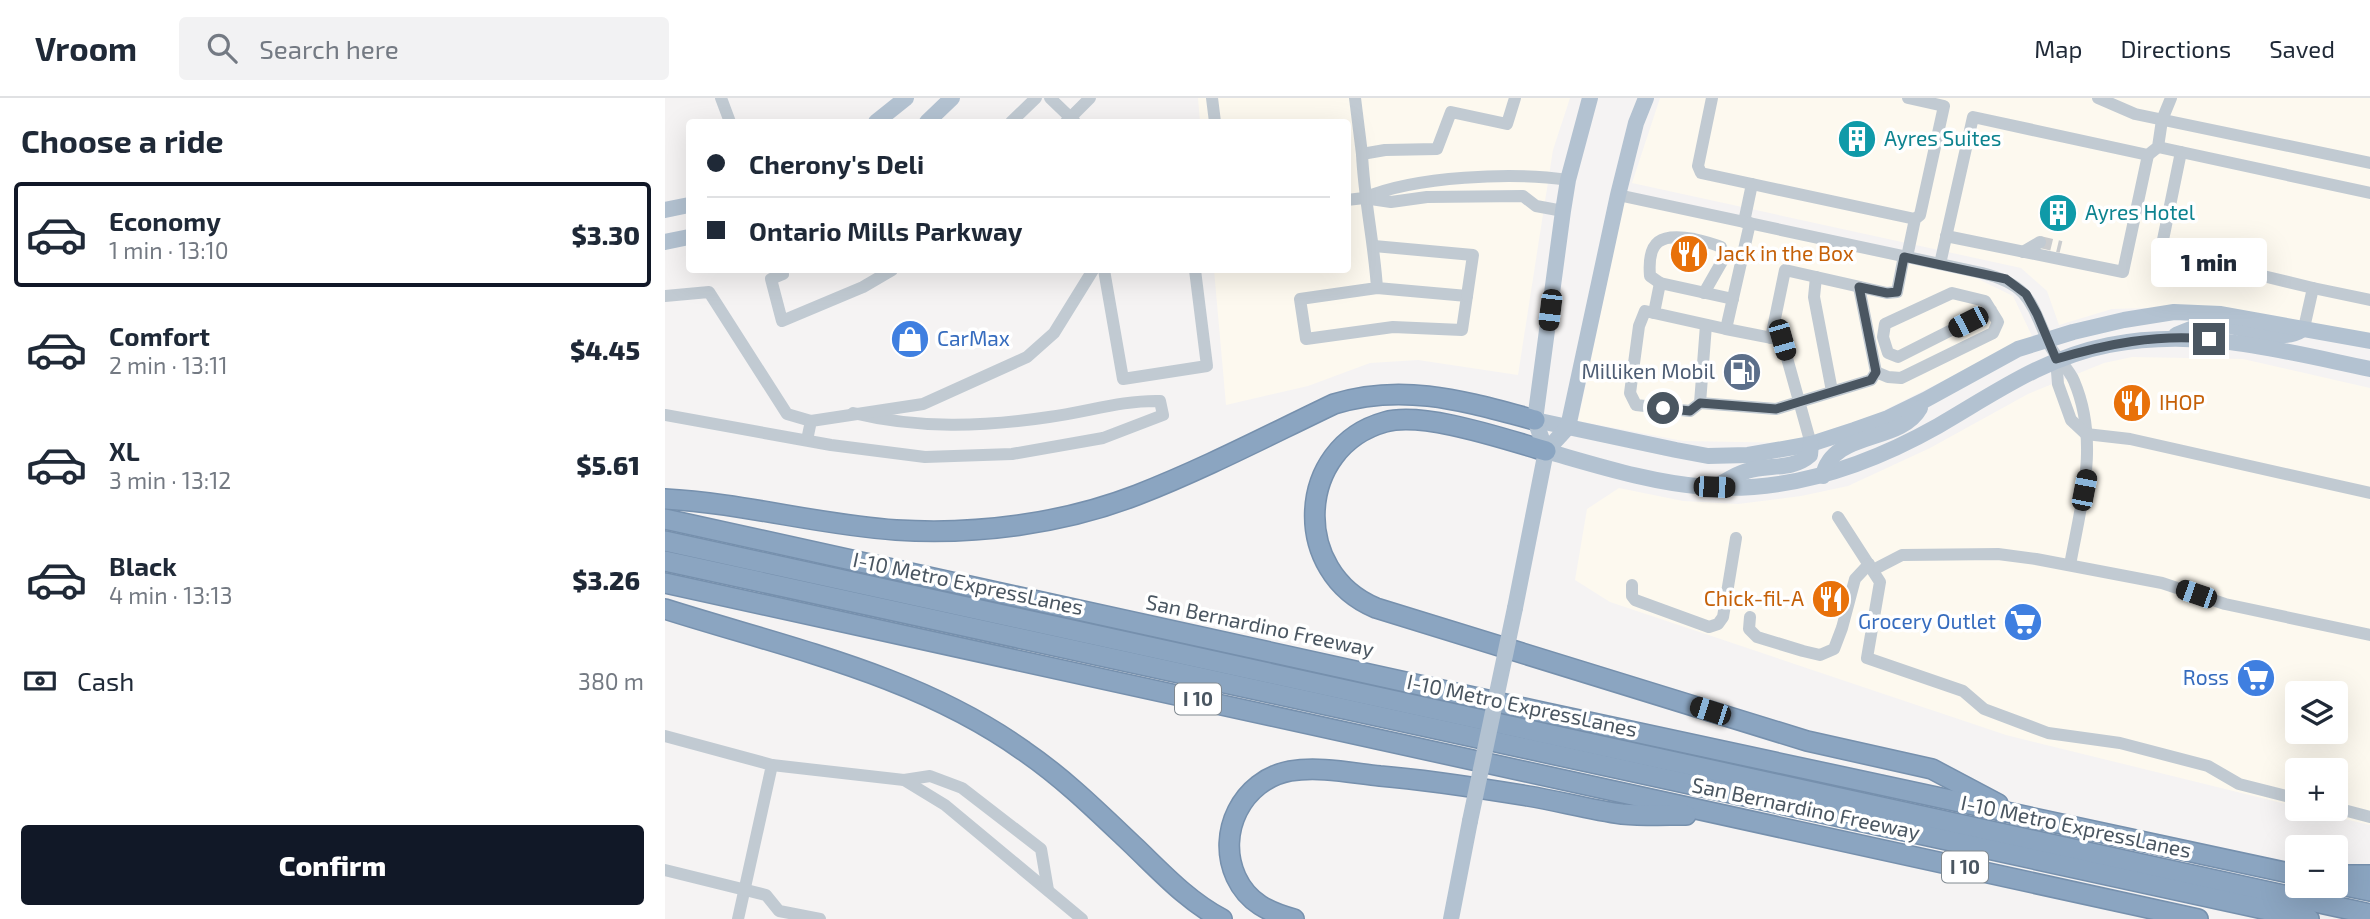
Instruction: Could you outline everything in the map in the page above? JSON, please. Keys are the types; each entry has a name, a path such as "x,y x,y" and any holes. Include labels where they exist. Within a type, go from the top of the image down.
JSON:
{"highway":[{"path":"665,499 703,501 827,523 873,528 933,531 977,529 1072,514 1135,496 1334,404 1369,396 1417,394 1535,420"},
{"path":"1546,451 1485,434 1412,420 1394,420 1371,427 1338,453 1320,483 1315,526 1324,558 1343,588 1376,608 1807,741 1932,769 2017,815"},
{"name":"San Bernardino Freeway","path":"665,519 2285,872"},
{"name":"I-10 Metro ExpressLanes","path":"665,541 2370,914"},
{"name":"I-10 Metro ExpressLanes","path":"665,561 2309,919"},
{"name":"San Bernardino Freeway","path":"665,583 2198,919"},
{"path":"665,610 867,672 957,708 1024,751 1069,785 1184,892 1222,919"},
{"path":"1294,919 1270,912 1252,900 1236,877 1229,852 1232,825 1240,805 1254,788 1278,774 1311,769 1526,796 1623,814 1731,816"},
{"path":"2348,875 2370,875"},
{"path":"2348,886 2370,891"}],"main road":[{"path":"880,119 906,98"},
{"path":"930,119 952,98"},
{"path":"1451,919 1546,451 1535,420 1568,180 1590,98"},
{"path":"1546,451 1568,427 1618,195 1636,123 1646,98"},
{"path":"665,210 686,206"},
{"path":"665,242 686,238"},
{"path":"1535,420 1708,456 1748,455 1811,444 1888,418 2018,349 2124,320 2174,312 2221,314 2370,341"},
{"path":"2171,337 2201,325 2218,324 2283,336 2296,334 2304,328"},
{"path":"1546,451 1639,476 1714,487 1805,481 1886,453 1938,426 2027,372 2056,359 2110,345 2171,337 2251,344 2370,369"},
{"path":"1823,475 1830,458 1845,447 1903,424 1916,414 1925,400"},
{"path":"1714,487 1747,471 1803,461 1810,455 1811,444"}],"street":[{"path":"721,98 729,119"},
{"path":"1014,119 1036,98"},
{"path":"1050,98 1069,119"},
{"path":"1073,119 1090,98"},
{"path":"1212,98 1215,119"},
{"path":"1355,98 1364,198 1374,246 1377,288"},
{"path":"1361,154 1385,150 1437,149 1451,112 1507,124 1515,98"},
{"path":"1712,98 1698,166 1701,173 1915,219"},
{"path":"1907,313 1897,292 1915,219 1920,215 1944,106 1908,98"},
{"path":"2098,98 2135,114 2370,163"},
{"path":"1946,236 2123,272 2153,151 2171,98"},
{"path":"1940,264 1973,117 2153,151 2181,152 2370,193"},
{"path":"2181,152 2158,269 2209,269 2259,275 2370,300"},
{"path":"1364,198 1387,188 1442,180 1539,176 1568,180"},
{"path":"1726,329 1752,184"},
{"path":"1618,195 2006,279 2026,294 2037,314 2056,359 2058,384 2071,420 2086,434 2130,439 2370,493"},
{"path":"1351,200 1364,198 1391,202 1427,197 1523,196 1536,205 1563,211"},
{"path":"1704,293 1724,258 1721,247 1673,235 1664,237 1654,246 1649,267 1650,276 1660,284 1733,299"},
{"path":"2023,252 2040,242"},
{"path":"1374,246 1473,255 1467,296 1462,330 1393,327 1306,339 1300,299 1377,288 1467,296"},
{"path":"2061,247 2074,262"},
{"path":"1771,338 1785,270 1887,293 1897,292"},
{"path":"783,273 771,279 782,321 863,287 887,273"},
{"path":"665,296 709,292 787,414 811,421 923,404 1027,357 1054,333 1091,273"},
{"path":"1105,273 1123,379 1207,366 1195,273"},
{"path":"1816,277 1814,297 1832,391"},
{"path":"1654,313 1660,284"},
{"path":"1811,444 1799,400 1782,340 1645,311 1640,326 1630,393 1636,405 1690,411 1700,403 1776,409 1799,400 1871,380 1876,372 1859,287"},
{"path":"2304,328 2313,288"},
{"path":"1876,372 1901,378 1993,332 1998,322 1991,310 1985,300 1952,293 1885,324 1883,337 1888,353 1898,357 1991,310"},
{"path":"1700,403 1706,325"},
{"path":"665,415 925,457 1012,454 1103,438 1163,415 1160,401 1141,401 1051,417 968,427 884,421 853,413"},
{"path":"807,440 811,421"},
{"path":"2070,565 2088,464 2086,434"},
{"path":"1838,517 1880,582 1867,658 1963,691 1984,709 2048,733 2120,743 2209,766 2239,784 2285,796"},
{"path":"1632,585 1632,596 1635,600 1709,627 1718,624 1723,617 1735,538"},
{"path":"1750,617 1749,629 1757,637 1820,655 1834,649 1855,579 1871,568 1902,555 1998,554 2162,583 2225,604 2370,635"},
{"path":"665,736 772,765 904,780 930,776 962,788 1041,849 1048,890"},
{"path":"738,919 772,765"},
{"path":"904,780 946,804 1082,919"},
{"path":"2348,811 2370,817"},
{"path":"665,870 766,895 779,911 820,919"}],"shaded area":[{"path":"1198,98 1570,98 1553,150 1518,375 1418,360 1370,363 1308,386 1226,405 1214,273 1351,273 1351,119 1200,119"},
{"path":"1660,98 2370,98 2370,337 2216,306 2112,309 2059,325 2047,291 2021,268 1632,183"},
{"path":"1624,201 1976,278 2013,296 2032,336 1875,415 1789,443 1683,441 1578,421"},
{"path":"2132,357 2243,359 2370,388 2370,825 2348,820 2348,758 2285,758 2285,804 2006,735 1610,602 1575,580 1587,509 1619,488 1683,501 1738,504 1801,496 1848,486 1930,448 2028,394 2104,363"}],"tunnel":[{"path":"2040,242 2061,247"}],"place":[{"name":"Ayres Suites","path":"1857,139"},
{"name":"Ayres Hotel","path":"2058,213"},
{"name":"Jack in the Box","path":"1689,254"},
{"name":"CarMax","path":"910,339"},
{"name":"Milliken Mobil","path":"1742,372"},
{"name":"IHOP","path":"2132,403"},
{"name":"Chick-fil-A","path":"1831,599"},
{"name":"Grocery Outlet","path":"2023,622"},
{"name":"Ross","path":"2256,678"}],"route":[{"path":"1663,408 1690,411 1700,403 1776,409 1871,380 1876,372 1859,287 1887,293 1897,292 1904,257 2006,279 2026,294 2056,359 2110,345 2151,339 2209,339"}]}
